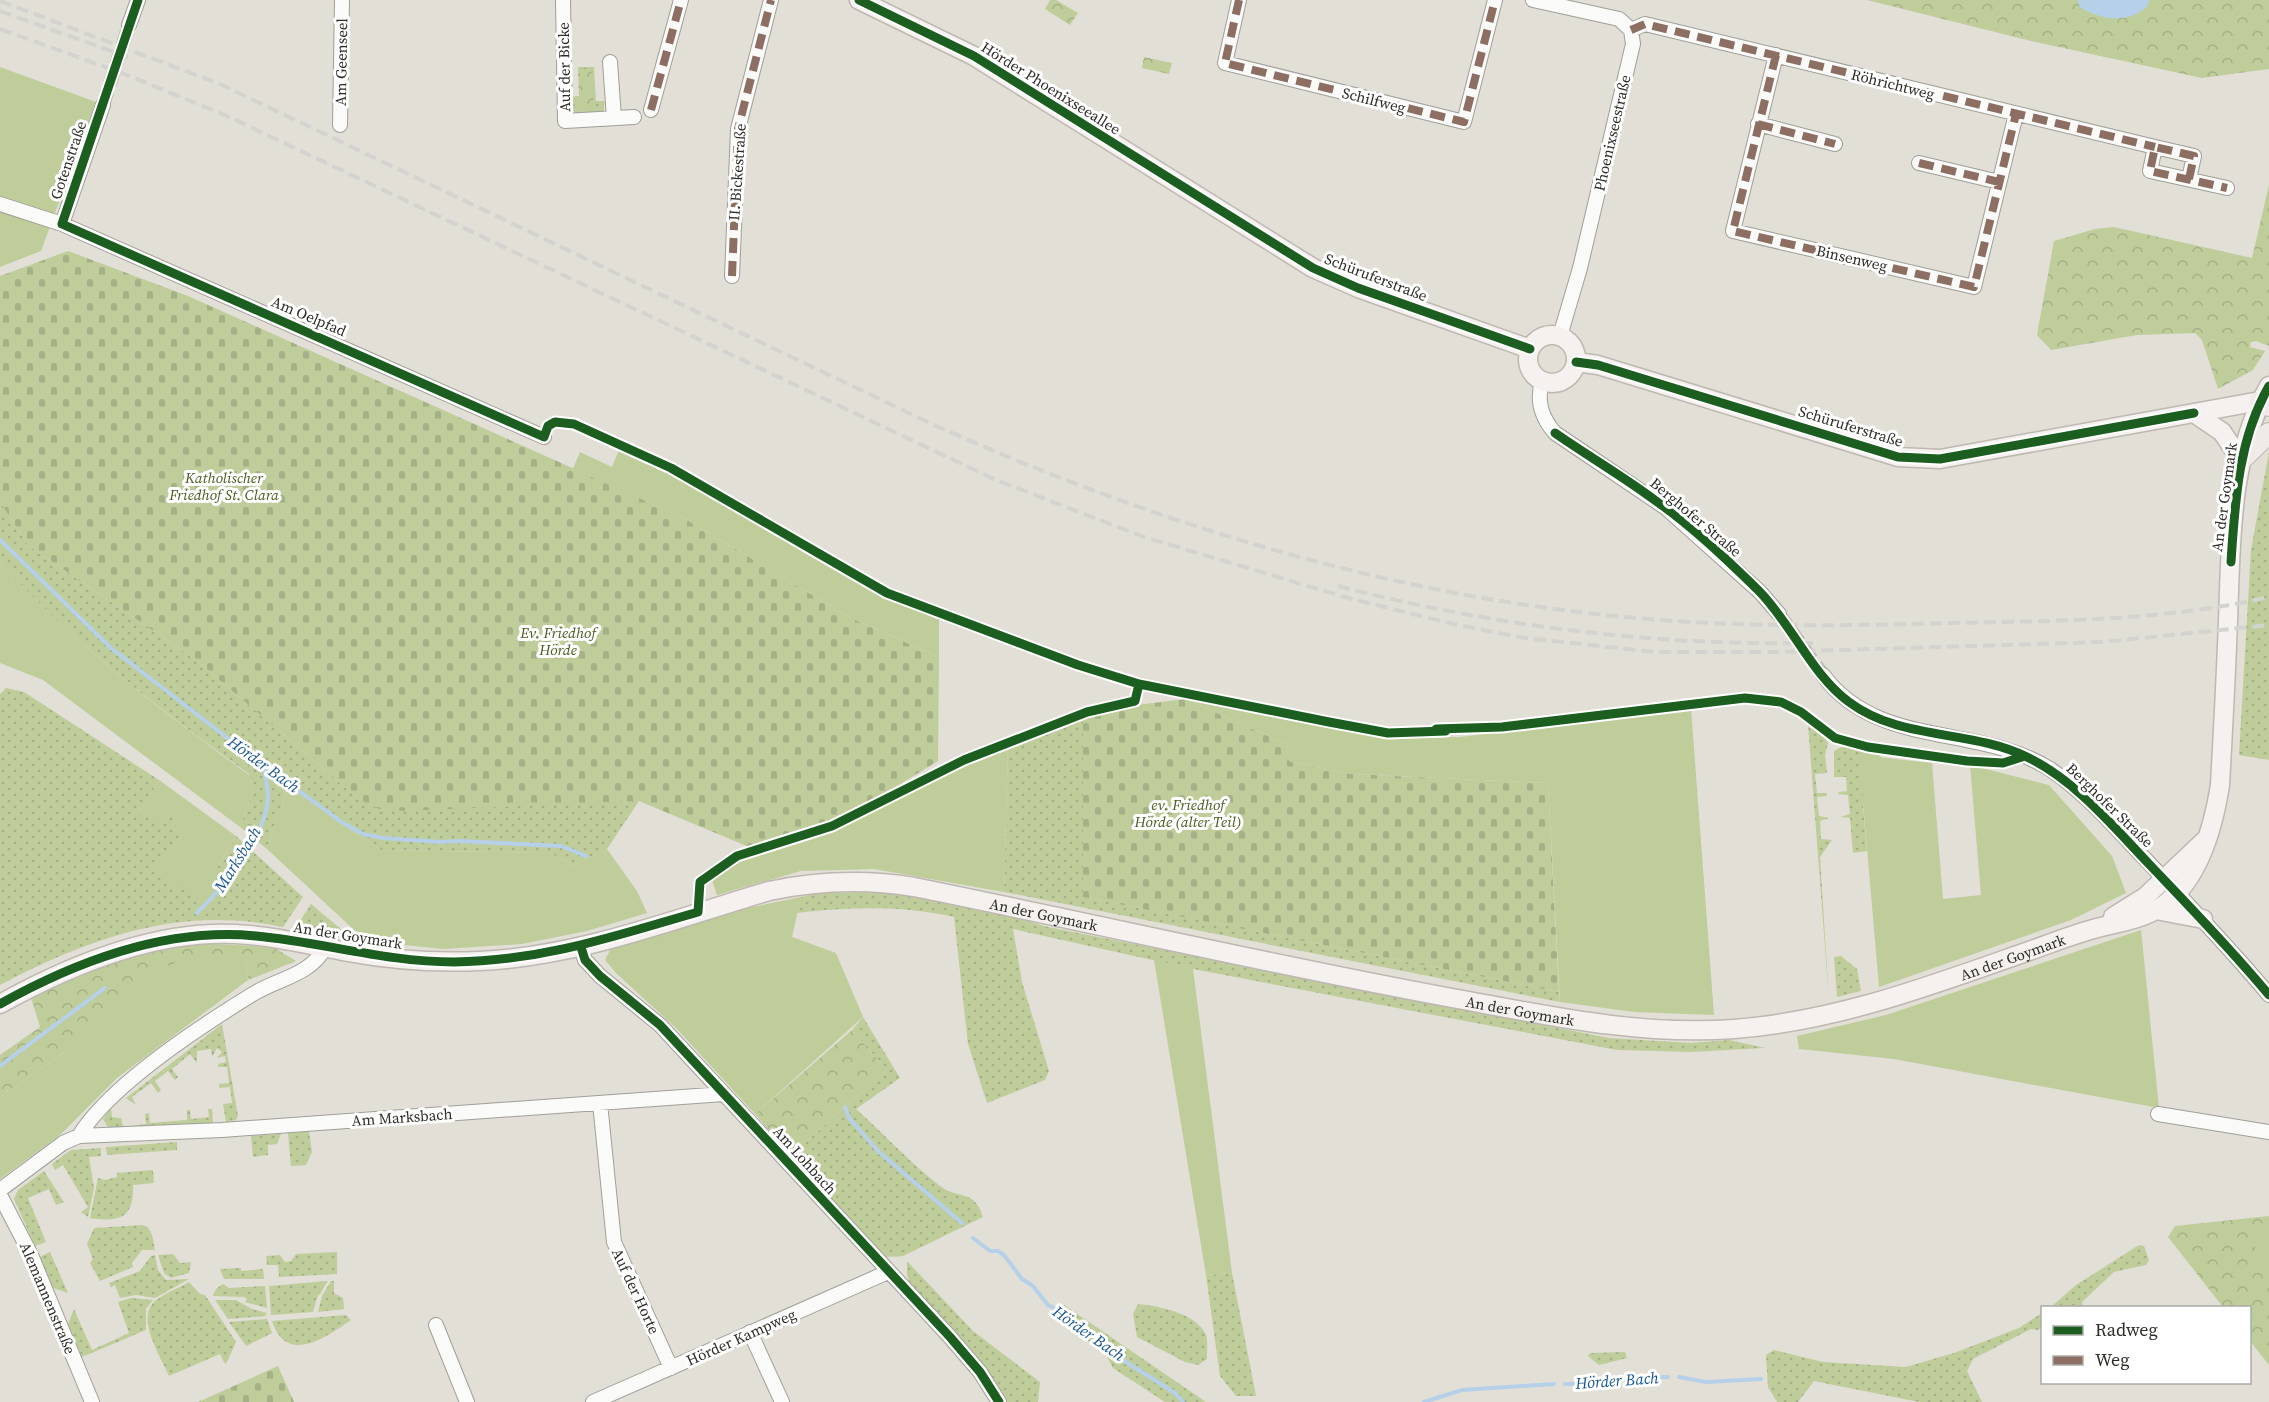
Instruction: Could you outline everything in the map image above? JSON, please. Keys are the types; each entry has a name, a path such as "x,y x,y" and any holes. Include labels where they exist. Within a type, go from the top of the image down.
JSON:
{"highway":[{"path":"2241,460 2269,433"}],"main road":[{"name":"Hörder Phoenixseeallee","path":"860,0 974,56 1221,213"},
{"name":"Schüruferstraße","path":"1221,213 1286,253 1342,282 1530,349"},
{"path":"1553,335 1560,336 1573,346 1576,362 1574,369 1564,381 1549,384 1542,382 1531,371 1528,357 1530,349 1539,339 1553,335"},
{"name":"Schüruferstraße","path":"1576,362 1598,365 1898,457 1923,460 1968,455 2267,398"},
{"name":"An der Goymark","path":"0,1004 37,985 105,957 168,938 237,934 399,960 452,962 518,958 581,947 769,891 824,883 883,882 1015,907 1358,981 1610,1026 1660,1031 1740,1029 1834,1015 1899,997 2092,929 2156,910 2170,884 2207,838 2216,812 2220,785 2231,562 2241,460 2267,398"},
{"path":"2194,413 2222,432 2241,460"},
{"name":"An der Goymark","path":"2092,929 2170,884"},
{"path":"2156,910 2203,919"}],"street":[{"path":"129,25 138,0"},
{"name":"Am Geenseel","path":"340,125 342,0"},
{"name":"Auf der Bicke","path":"563,0 565,120 634,117"},
{"path":"651,110 681,0"},
{"name":"II. Bickestraße","path":"732,276 738,129 771,0"},
{"name":"Schilfweg","path":"1239,0 1225,63 1464,122 1495,0"},
{"path":"1533,0 1619,19 1631,30"},
{"name":"Röhrichtweg","path":"1631,30 1645,24 2194,156 2189,179"},
{"name":"Phoenixseestraße","path":"1560,336 1627,71 1633,44 1631,30"},
{"name":"Binsenweg","path":"1776,56 1733,231 1974,287 2016,114"},
{"path":"610,62 614,118"},
{"name":"Gotenstraße","path":"62,224 103,105"},
{"path":"1758,124 1835,144"},
{"path":"2155,147 2150,171 2227,188"},
{"path":"1919,163 1999,182"},
{"name":"Am Oelpfad","path":"0,204 62,224 544,437"},
{"name":"Berghofer Straße","path":"1542,382 1539,393 1541,408 1545,422 1555,433 1666,508 1745,578 1779,614"},
{"name":"Berghofer Straße","path":"1823,675 1848,702 1884,722 1992,744 2025,756 2049,769 2075,789 2170,884 2269,995"},
{"name":"Am Lohbach","path":"581,947 585,960 600,976 660,1025 980,1372 999,1402"},
{"name":"Am Marksbach","path":"79,1136 88,1120 112,1096 188,1037 256,993 299,974 318,960 325,948"},
{"name":"Am Marksbach","path":"0,1190 63,1143 79,1136 222,1130 724,1094"},
{"name":"Auf der Horte","path":"600,1103 614,1242 671,1368"},
{"path":"2158,1114 2269,1132"},
{"name":"Alemannenstraße","path":"0,1195 31,1255 92,1402"},
{"name":"Hörder Kampweg","path":"593,1402 888,1272"},
{"path":"436,1325 467,1402"},
{"path":"750,1332 782,1402"}],"green space":[{"path":"1050,0 1056,0 1078,13 1070,25 1045,9"},
{"path":"1867,0 2269,0 2269,69 2202,78 2031,41"},
{"path":"1144,57 1172,63 1169,74 1142,68"},
{"path":"0,67 96,102 41,251 0,267"},
{"path":"578,67 594,67 596,101 605,101 603,113 586,116 581,98 577,114 571,110 568,97 579,96"},
{"path":"580,69 592,69 594,113 577,114 576,98 581,97"},
{"path":"2269,185 2269,346 2256,341 2251,342 2250,347 2265,351 2253,370 2218,389 2202,340 2195,333 2137,335 2051,350 2037,335 2054,241 2095,229 2114,227 2252,258"},
{"path":"68,251 188,296 682,517 849,617 939,657 938,761 838,822 749,847 639,801 405,811 379,809 360,800 196,660 29,546 0,502 0,276"},
{"path":"619,450 696,487 867,588 939,620 939,657 849,617 682,517 573,469 580,452 612,467"},
{"path":"2269,452 2269,760 2239,755 2251,550"},
{"path":"0,502 29,546 196,660 360,800 551,803 639,801 607,849 573,865 550,853 381,850 288,787 267,849 240,827 253,791 249,774 119,675 57,621 0,562"},
{"path":"0,562 57,621 119,675 249,775 253,791 240,827 43,680 0,663"},
{"path":"6,688 24,692 159,780 139,813 172,817 182,836 151,871 217,868 236,836 303,897 283,927 245,921 208,920 172,923 137,930 68,953 0,985 0,694"},
{"name":"ev. Friedhof Hörde (alter Teil)","path":"1186,699 1286,744 1289,761 1351,774 1548,783 1559,992 1083,897 1083,717 1120,707"},
{"path":"1186,699 1396,737 1460,737 1691,708 1714,1015 1634,1012 1560,1002 1548,783 1351,774 1289,761 1286,744"},
{"path":"1083,717 1084,897 1559,992 1560,1002 1004,892 1008,744"},
{"path":"1808,724 1822,734 1828,743 1825,755 1827,773 1815,774 1817,793 1827,793 1826,796 1817,797 1819,816 1829,818 1820,821 1821,839 1832,840 1820,857 1829,1000"},
{"path":"1008,744 1004,892 874,869 801,871 717,895 712,880 742,860 830,830"},
{"path":"1847,744 1878,752 1885,764 1863,805 1867,851 1853,853 1850,818 1840,817 1850,814 1848,795 1838,794 1847,791 1846,777 1834,777 1834,751"},
{"path":"1859,755 1932,763 1943,899 1981,895 1970,765 2049,785 2112,856 2126,893 2071,920 1879,987"},
{"path":"159,780 236,836 217,868 224,879 201,900 151,871 182,836 172,817 163,822 139,813"},
{"path":"288,787 381,850 550,853 573,865 607,849 637,891 647,913 587,931 522,944 443,949 366,941 267,849"},
{"path":"880,892 965,906 1048,927 1609,1038 1691,1043 1729,1040 1765,1048 1690,1052 1617,1050 1193,969 1013,929 1022,982 1049,1071 1045,1080 987,1103 968,1044 954,917 915,910 875,908 796,913 801,897 819,893"},
{"path":"801,897 792,937 836,953 863,1017 755,1114 676,1028 605,960 610,950 748,908"},
{"path":"311,904 355,941 295,929"},
{"path":"2141,930 2159,1108 1894,1059 1799,1049 1797,1036 1886,1015"},
{"path":"176,942 273,947 296,961 248,980 245,957 72,1047 0,1097 0,1055 40,1027 31,998 115,960"},
{"path":"194,956 245,957 248,980 117,1078 61,1134 0,1179 0,1097 72,1047 157,970"},
{"path":"1841,956 1857,969 1861,991 1837,997 1834,957"},
{"path":"1154,960 1193,969 1232,1273 1206,1275"},
{"path":"863,1017 900,1078 856,1109 940,1186 975,1202 983,1217 903,1256 886,1257 791,1155 887,1070 852,1030"},
{"path":"222,1024 238,1116 236,1120 226,1122 223,1104 232,1103 230,1087 219,1088 219,1084 229,1083 227,1067 218,1067 218,1064 226,1062 225,1056 217,1058 222,1052 217,1048 212,1057 211,1049 197,1051 197,1063 190,1054 172,1069 178,1077 175,1080 168,1071 155,1081 161,1090 158,1093 151,1083 132,1097 136,1105 126,1098"},
{"path":"852,1030 887,1070 791,1155 755,1114"},
{"path":"111,1108 112,1117 121,1118 123,1127 146,1124 145,1114 149,1113 150,1123 187,1120 187,1110 190,1110 191,1119 209,1117 208,1109 212,1109 213,1123 109,1129 103,1119"},
{"path":"309,1131 312,1152 306,1165 291,1166 288,1133"},
{"path":"281,1134 277,1144 268,1145 268,1155 253,1157 251,1136"},
{"path":"177,1142 177,1150 107,1155 106,1147"},
{"path":"101,1148 101,1156 89,1157 94,1188 88,1217 81,1212 88,1207 63,1165 55,1170 52,1164 71,1150"},
{"path":"153,1170 154,1183 133,1185 131,1204 124,1215 110,1219 90,1218 98,1178 105,1180 117,1177 117,1173"},
{"path":"44,1171 64,1202 56,1205 49,1189 28,1198 46,1242 35,1246 14,1199 18,1190"},
{"path":"2269,1216 2269,1365 2251,1342 2251,1306 2222,1306 2168,1237 2175,1226"},
{"path":"2269,1223 2269,1266 2257,1267 2253,1224"},
{"path":"142,1225 150,1232 155,1250 142,1250 132,1263 133,1267 100,1281 90,1263 93,1259 87,1244 94,1228"},
{"path":"2139,1245 2144,1246 2149,1260 2146,1265 2114,1272 2082,1302 2083,1306 2052,1306 2076,1285"},
{"path":"50,1252 68,1293 53,1288 40,1257"},
{"path":"337,1252 337,1274 279,1277 278,1265 267,1265 266,1256 280,1255 285,1262 291,1261 296,1254"},
{"path":"173,1254 180,1263 191,1262 189,1273 171,1278 164,1273 158,1255"},
{"path":"155,1255 158,1270 166,1280 189,1279 155,1298 136,1295 120,1298 115,1285 111,1287 109,1283 140,1271 151,1256"},
{"path":"907,1261 973,1331 1040,1382 1038,1402 1007,1402 978,1361 913,1291 907,1275"},
{"path":"241,1268 241,1271 263,1269 264,1279 224,1279 220,1269"},
{"path":"1232,1273 1256,1396 1236,1396 1220,1376 1206,1275"},
{"path":"328,1281 317,1298 313,1312 271,1315 269,1286"},
{"path":"331,1281 334,1281 334,1293 343,1298 344,1309 318,1312 322,1296"},
{"path":"189,1282 200,1294 205,1295 236,1342 225,1364 220,1354 169,1376 152,1338 148,1317 155,1301"},
{"path":"223,1284 229,1288 265,1286 267,1308 245,1302 247,1299 244,1297 213,1296 216,1289"},
{"path":"131,1298 153,1300 146,1309 146,1330 82,1357 68,1324 74,1309 92,1350 129,1333 118,1302"},
{"path":"215,1300 236,1300 252,1309 267,1313 265,1316 228,1319"},
{"path":"1138,1304 1176,1312 1194,1321 1206,1335 1207,1359 1198,1365 1185,1362 1137,1337 1133,1314"},
{"path":"1064,1305 1206,1402 1165,1402 1113,1368 1105,1353 1056,1318"},
{"path":"2041,1314 2041,1328 2038,1330 2031,1329 1973,1359 1967,1371 1982,1402 1919,1402 1814,1381 1798,1402 1777,1402 1768,1387 1766,1355 1774,1350 1823,1362 1906,1367 1954,1353 2019,1328"},
{"path":"346,1315 351,1320 330,1334 308,1344 297,1345 287,1342 279,1335 272,1321"},
{"path":"267,1319 272,1333 246,1346 229,1322"},
{"path":"1625,1352 1627,1358 1599,1365 1588,1356 1590,1353"},
{"path":"278,1366 294,1402 198,1402"}],"waterway":[{"path":"2089,0 2114,8 2126,6 2138,0"},
{"name":"Hörder Bach","path":"0,540 111,648 248,754 343,823 363,834 383,838 440,842 561,846 586,856"},
{"name":"Marksbach","path":"197,913 231,875 260,827 266,811 268,796 262,764"},
{"name":"Marksbach","path":"0,1066 105,988"},
{"name":"Hörder Bach","path":"845,1107 849,1118 879,1152 962,1223"},
{"name":"Hörder Bach","path":"973,1238 990,1251 998,1251 1004,1255 1022,1279 1033,1286 1048,1305 1069,1316 1123,1360 1175,1393 1183,1402"},
{"name":"Hörder Bach","path":"1565,1384 1668,1377"},
{"name":"Hörder Bach","path":"1679,1377 1706,1382 1761,1379"},
{"name":"Hörder Bach","path":"1424,1402 1462,1390 1554,1384"}],"tunnel":[{"path":"103,105 129,25"},
{"path":"1779,614 1823,675"}],"railway":[{"path":"0,1 220,84 934,425 1109,496 1198,527 1288,554 1380,577 1472,596 1565,610 1660,620 1732,624 1876,625 2109,618 2190,611 2269,597"},
{"path":"0,11 128,57"},
{"path":"0,29 122,73 227,116 996,480 1144,537 1348,598 1453,624 1525,638 1655,652 1774,652 2103,642 2269,625"},
{"path":"1338,586 1455,612 1574,631 1693,641 1813,643"}],"marked path":[{"path":"651,110 681,0"},
{"path":"732,276 738,129 771,0"},
{"path":"1239,0 1225,63 1464,122 1495,0"},
{"path":"1631,30 1645,24 2155,147"},
{"path":"1776,55 1733,231 1974,287 2016,114"},
{"path":"1758,124 1835,144"},
{"path":"2189,179 2194,156 2155,147 2150,171 2227,188"},
{"path":"1919,163 1999,182"}],"cycle path":[{"path":"138,0 62,224 544,437 548,426 555,422 574,424 671,468 887,593 1078,665 1139,684 1388,733 1446,731"},
{"path":"859,0 974,56 1313,268 1358,288 1530,349"},
{"path":"1576,362 1598,365 1898,457 1940,459 2194,413"},
{"path":"2231,562 2234,517 2244,450 2269,386"},
{"path":"1555,433 1631,483 1696,532 1770,603 1812,663 1836,691 1849,702 1891,723 2005,748 2027,757 2061,778 2107,819 2210,928 2269,995"},
{"path":"0,1004 29,988 91,961 156,942 189,937 256,936 404,959 454,962 486,961 548,952 637,930 698,912 700,882 737,856 832,826 964,760 1087,712 1135,701 1139,684"},
{"path":"1436,729 1502,727 1745,698 1781,702 1801,712 1835,738 1868,747 1967,761 2003,763 2025,756"},
{"path":"581,947 585,960 600,976 660,1025 950,1337 980,1372 999,1402"}],"park label":[{"name":"Katholischer Friedhof St. Clara","path":"224,486"},
{"name":"Ev. Friedhof Hörde","path":"558,640"}]}
